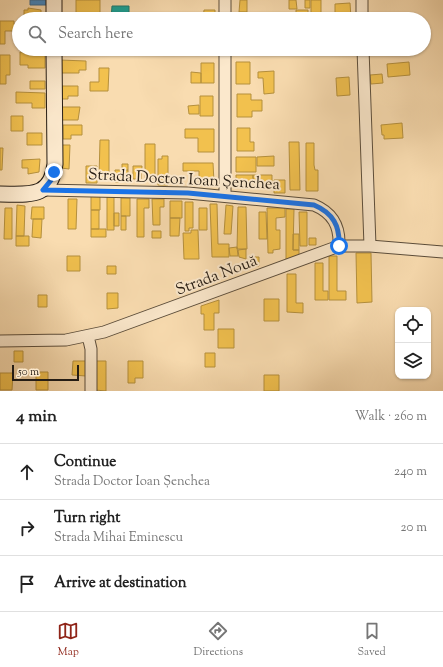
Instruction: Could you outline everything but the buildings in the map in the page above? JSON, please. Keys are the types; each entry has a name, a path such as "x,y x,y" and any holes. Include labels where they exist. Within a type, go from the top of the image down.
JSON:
{"main road":[{"path":"54,0 54,12"},
{"path":"43,190 52,179 55,164 54,56"},
{"name":"Strada Doctor Ioan Șenchea","path":"0,194 24,194 43,190"}],"street":[{"path":"225,0 225,12"},
{"path":"362,0 362,12"},
{"path":"225,56 225,196"},
{"path":"363,56 370,246"},
{"name":"Strada Doctor Ioan Șenchea","path":"43,190 188,193 304,203 322,208 335,222 340,234 339,246"},
{"name":"Strada Nouă","path":"0,341 46,342 88,336 119,328 339,246 370,246 443,252"},
{"path":"88,336 91,349 91,391"}],"route":[{"path":"54,172 48,186 43,190 188,193 314,205 322,208 335,222 340,234 339,246"}]}
